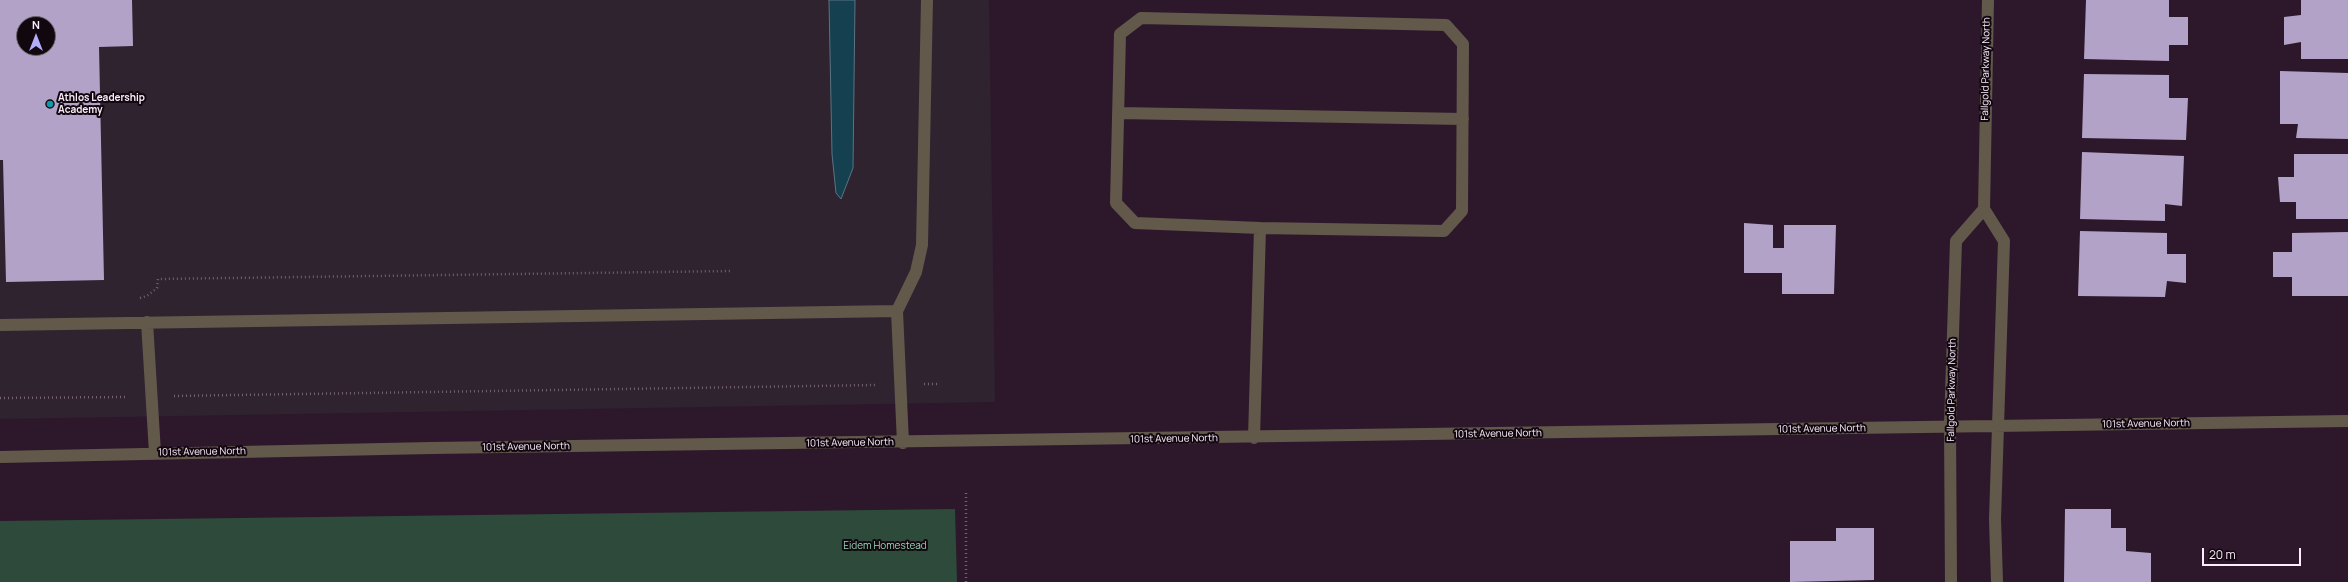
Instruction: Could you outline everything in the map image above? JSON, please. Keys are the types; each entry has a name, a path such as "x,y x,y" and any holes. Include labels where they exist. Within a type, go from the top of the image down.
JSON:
{"street":[{"path":"903,443 897,311 916,272 922,245 927,0"},
{"name":"Fallgold Parkway North","path":"1951,582 1950,426 1956,242 1984,209 1988,0"},
{"path":"1141,18 1446,25 1463,44 1463,119 1462,211 1444,231 1260,228 1135,223 1116,202 1120,34 1141,18"},
{"path":"1118,113 1463,119"},
{"path":"1984,209 2004,241 1997,426 1998,471 1995,519 1997,582"},
{"path":"1254,438 1260,228"},
{"path":"0,325 897,311"},
{"path":"147,322 155,453"},
{"name":"101st Avenue North","path":"0,457 155,453 2348,421"}],"path":[{"path":"137,299 147,296 157,288 158,279 731,271"},
{"path":"0,398 151,397 937,384"},
{"path":"966,493 966,582"}],"shaded area":[{"path":"0,0 989,0 995,402 0,419"}],"green space":[{"name":"Eidem Homestead","path":"955,509 957,582 0,582 0,521"}],"water":[{"path":"829,0 855,0 853,168 841,199 836,193 832,154"}],"building":[{"name":"Athlos Leadership Academy","path":"0,0 132,0 133,46 99,47 104,280 6,282 3,160 0,160"},
{"path":"2086,0 2169,0 2169,17 2188,17 2188,45 2169,45 2169,61 2084,59"},
{"path":"2301,0 2348,0 2348,59 2301,59 2301,42 2284,45 2284,17 2301,15"},
{"path":"2280,71 2348,73 2348,139 2296,138 2298,124 2280,124"},
{"path":"2084,74 2169,75 2169,98 2188,98 2186,140 2082,138"},
{"path":"2082,152 2184,156 2182,206 2165,204 2165,221 2080,219"},
{"path":"2294,154 2348,154 2348,219 2296,219 2296,202 2280,202 2278,177 2294,177"},
{"path":"1744,223 1773,225 1773,248 1784,248 1784,225 1836,225 1834,294 1782,294 1782,273 1744,273"},
{"path":"2080,231 2167,233 2167,254 2186,254 2186,283 2167,281 2165,297 2078,296"},
{"path":"2348,232 2348,296 2292,296 2292,277 2273,277 2273,252 2292,252 2292,233"},
{"path":"2065,509 2111,509 2111,528 2126,528 2126,551 2151,553 2151,582 2064,582"},
{"path":"1836,528 1874,528 1874,580 1790,582 1790,541 1836,541"}],"place":[{"name":"Athlos Leadership Academy","path":"50,104"}]}
